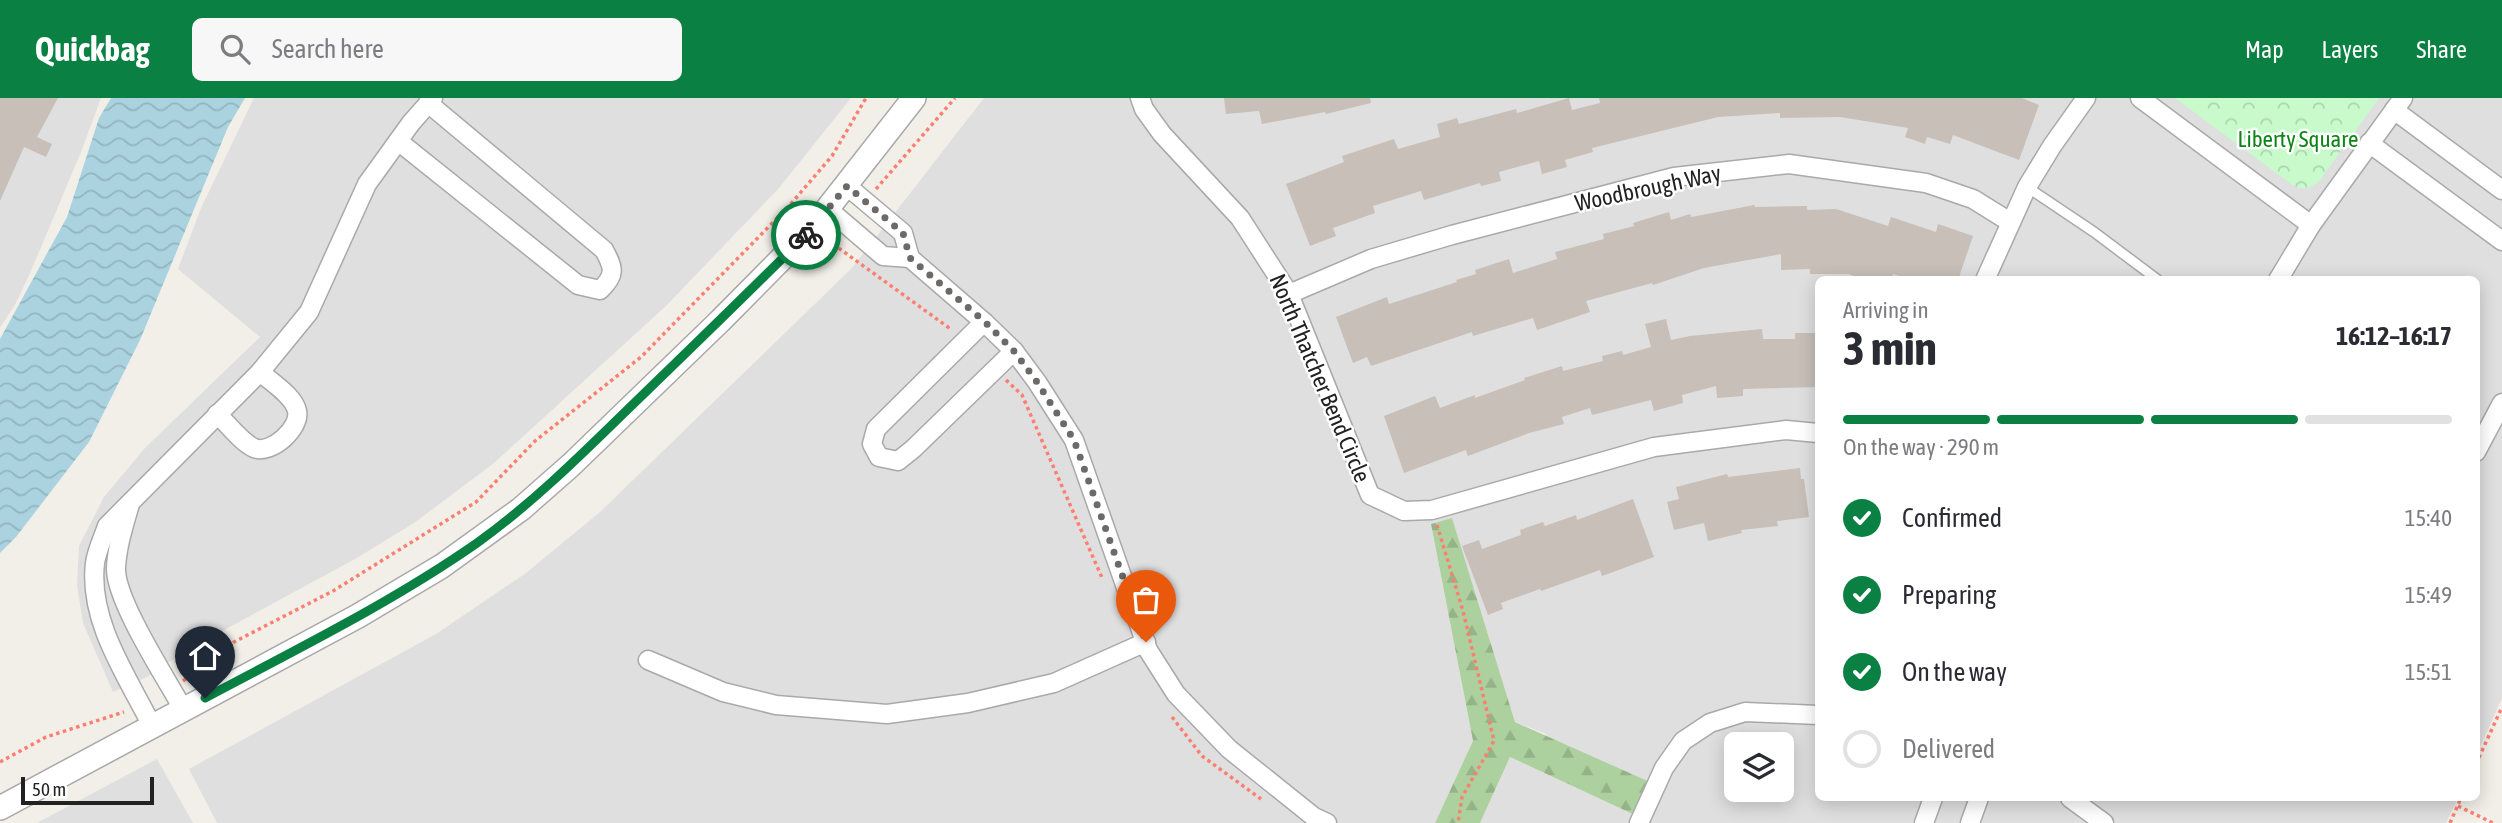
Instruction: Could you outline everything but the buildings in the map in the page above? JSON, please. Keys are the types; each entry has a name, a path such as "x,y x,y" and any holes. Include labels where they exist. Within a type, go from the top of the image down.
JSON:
{"street":[{"path":"0,808 147,716 183,709 404,590 478,542 522,509 571,465 813,228 914,98"},
{"name":"North Thatcher Bend Circle","path":"1140,98 1144,109 1162,134 1240,218 1289,295 1370,495 1404,511 1433,510 1654,447 1786,430 1815,433"},
{"path":"1987,276 2027,187 2086,98"},
{"path":"2140,98 2311,225"},
{"path":"147,716 105,633 94,586 96,560 107,526 260,372 309,312 367,184 398,141 430,101 604,250 613,266 610,280 600,290 578,285 398,141"},
{"path":"2280,276 2311,225 2399,104 2502,190"},
{"path":"2370,143 2502,241"},
{"name":"Woodbrough Way","path":"1289,295 1371,259 1452,234 1674,177 1733,169 1789,164 1926,183 1973,199 2010,222"},
{"path":"847,186 903,233 910,258 984,321 1014,351 1037,382 1074,440 1146,642 1176,694 1229,749 1314,817 1327,823"},
{"path":"828,209 883,256 910,258"},
{"path":"984,321 876,429 872,444 879,457 898,461 1014,351"},
{"path":"217,414 252,447 264,450 277,445 296,423 298,414 294,403 260,372"},
{"path":"2480,444 2502,403"},
{"path":"131,500 120,537 116,570 123,599 183,709"},
{"path":"648,660 723,692 776,705 887,714 968,703 1054,683 1146,642"},
{"path":"1639,823 1664,768 1683,741 1710,723 1745,712 1815,715"},
{"path":"1923,823 1932,801"},
{"path":"1969,823 1978,801"},
{"path":"2074,801 2104,823"}],"lane":[{"path":"2027,187 2153,276"}],"path":[{"path":"172,689 234,642 333,591 476,502 535,440 641,357 789,206"},
{"path":"833,244 965,340"},
{"path":"994,368 1022,395 1107,589"},
{"path":"1433,510 1463,611 1494,741 1462,797 1458,823"},
{"path":"2480,755 2502,707"},
{"path":"1169,713 1202,756 1263,801"},
{"path":"0,762 46,737 147,716"},
{"path":"2450,823 2460,801"},
{"path":"2458,806 2493,823"}],"shaded area":[{"path":"0,98 101,98 31,271 16,303 0,328"},
{"path":"254,98 851,98 779,188 667,305 494,463 414,523 355,559 191,648 147,677 113,692 83,623 77,585 79,546 104,497 145,448 260,337 178,269 201,208"},
{"path":"984,98 2502,98 2502,698 2480,747 2480,276 1815,276 1815,801 2457,801 2446,823 1480,823 1510,757 1637,816 1544,733 1515,722 1452,519 1431,524 1473,742 1435,823 217,823 189,769 436,634 526,573 600,512 852,268"},
{"path":"157,759 193,823 37,823"}],"green space":[{"name":"Liberty Square","path":"2175,98 2379,98 2320,180 2303,188 2291,184"},
{"path":"1452,518 1515,722 1652,783 1637,816 1510,757 1480,823 1435,823 1473,741 1431,524"}],"water":[{"path":"111,98 245,98 228,127 140,340 89,442 16,537 0,553 0,339 67,217 99,118"}],"way so far":[{"path":"806,235 847,186 903,233 910,258 984,321 1014,351 1074,440 1146,642"}],"route":[{"path":"205,698 404,590 478,542 522,509 571,465 806,235"}]}
